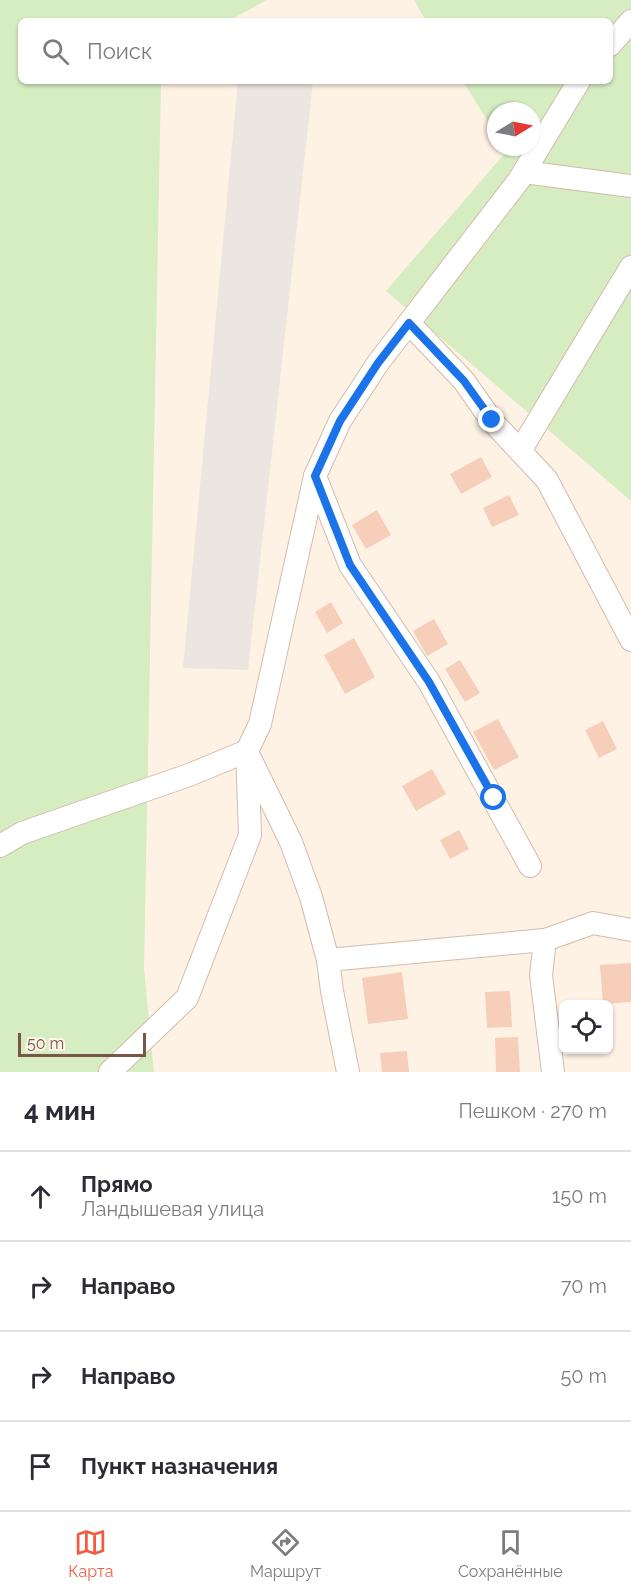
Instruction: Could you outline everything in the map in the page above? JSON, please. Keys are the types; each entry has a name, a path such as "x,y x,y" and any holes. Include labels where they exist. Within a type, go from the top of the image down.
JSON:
{"street":[{"path":"613,42 631,21"},
{"path":"110,1072 187,998 250,835 247,751 260,724 315,476 340,421 378,363 524,172 577,84"},
{"path":"524,172 631,186"},
{"path":"520,451 631,267"},
{"path":"409,323 464,381 492,420 547,480 631,640"},
{"path":"315,476 350,565 429,682 530,866"},
{"path":"0,846 22,833 189,775 247,751"},
{"path":"247,751 291,842 311,897 328,960 348,1072"},
{"path":"328,960 545,940 593,923 631,930"},
{"path":"545,940 541,975 553,1072"}],"shaded area":[{"path":"238,84 313,84 248,670 183,668"}],"green space":[{"path":"0,0 267,0 234,18 18,18 18,84 161,84 144,968 154,1072 0,1072"},
{"path":"414,0 631,0 631,501 386,291 503,156 541,156 541,102 487,102 487,120 465,84 613,84 613,18 424,18"}],"building":[{"path":"481,457 492,477 461,494 450,474"},
{"path":"509,495 519,515 492,527 483,508"},
{"path":"377,510 391,535 366,549 352,525"},
{"path":"331,602 343,623 327,633 315,612"},
{"path":"434,619 448,644 427,656 413,631"},
{"path":"354,638 375,677 345,694 324,655"},
{"path":"460,660 480,693 465,702 445,669"},
{"path":"498,719 519,757 494,770 473,732"},
{"path":"603,721 617,749 599,758 585,730"},
{"path":"432,769 446,794 416,811 402,786"},
{"path":"459,830 469,849 450,859 440,840"},
{"path":"631,963 631,1002 613,1003 613,1000 603,1000 600,965"},
{"path":"402,972 408,1019 368,1024 362,978"},
{"path":"510,991 512,1027 487,1028 485,992"},
{"path":"518,1037 520,1072 496,1072 495,1038"},
{"path":"407,1051 409,1072 382,1072 380,1053"}],"route":[{"path":"492,420 464,381 409,323 378,363 340,421 315,476 350,565 429,682 494,798"}]}
